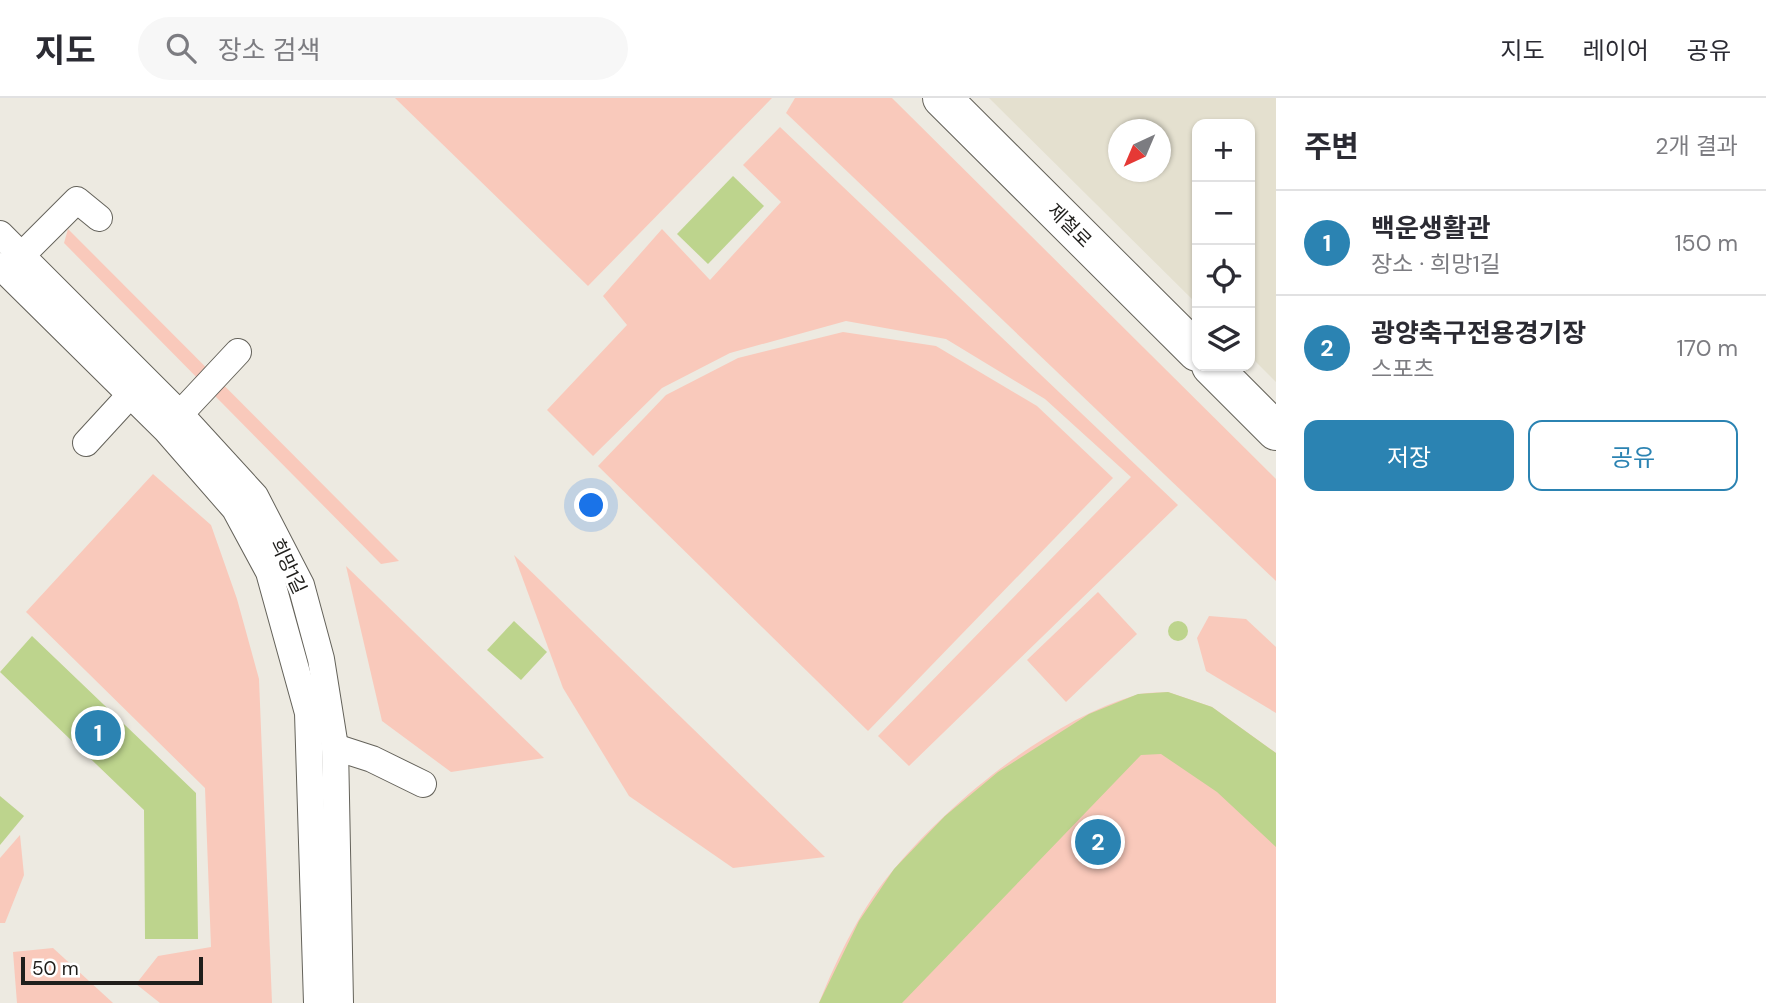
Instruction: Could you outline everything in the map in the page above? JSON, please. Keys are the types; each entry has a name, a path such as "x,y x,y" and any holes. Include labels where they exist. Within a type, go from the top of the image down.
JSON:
{"main road":[{"name":"제철로","path":"942,98 1192,347"},
{"path":"1216,371 1276,431"}],"street":[{"path":"11,260 77,200 99,218"},
{"name":"희망1길","path":"0,234 11,260 234,509 269,572 309,713 317,1003"},
{"name":"희망1길","path":"11,260 180,414 255,496 302,585 321,659 335,747 340,1003"},
{"path":"180,414 238,352"},
{"path":"86,443 131,394"},
{"path":"335,747 372,759 423,784"}],"shaded area":[{"path":"395,98 772,98 588,286"},
{"path":"795,98 892,98 1276,479 1276,581 786,113"},
{"path":"989,98 1276,98 1276,382 1255,361 1255,119 1192,119 1192,299"},
{"path":"780,127 1178,505 909,766 878,736 1131,477 1045,399 946,339 846,321 730,353 662,388 593,456 547,410 627,325 603,296 662,229 710,280 781,202 743,165"},
{"path":"68,229 399,561 381,564 64,243"},
{"path":"843,332 936,346 1037,406 1113,478 868,731 598,466 666,395 738,358"},
{"path":"153,474 211,525 237,599 259,679 272,1003 160,1003 136,984 158,956 211,947 205,788 26,612"},
{"path":"514,555 825,857 733,868 629,796 563,688"},
{"path":"346,566 544,758 451,772 382,721"},
{"path":"1098,592 1137,634 1066,702 1027,660"},
{"path":"1209,616 1246,619 1276,647 1276,713 1206,671 1197,638"},
{"path":"1168,692 1212,707 1276,753 1276,1003 819,1003 861,915 883,883 918,842 974,790 1005,765 1070,723 1136,695"},
{"path":"20,835 24,875 5,923 0,923 0,858"},
{"path":"53,948 113,1003 17,1003 13,952"}],"building":[{"path":"733,176 764,206 708,264 677,234"},
{"path":"514,621 547,652 521,680 487,650"},
{"path":"1178,621 1185,624 1188,631 1185,638 1178,641 1171,638 1168,631 1171,624"},
{"path":"32,636 196,793 198,939 145,939 144,810 0,672"},
{"path":"1168,692 1212,707 1276,753 1276,847 1217,792 1161,754 1141,755 902,1003 819,1003 859,921 894,869 945,816 998,772 1089,714 1138,694"},
{"path":"0,796 24,816 0,845"}],"place":[{"name":"백운생활관","path":"98,733"},
{"name":"광양축구전용경기장","path":"1098,842"}]}
